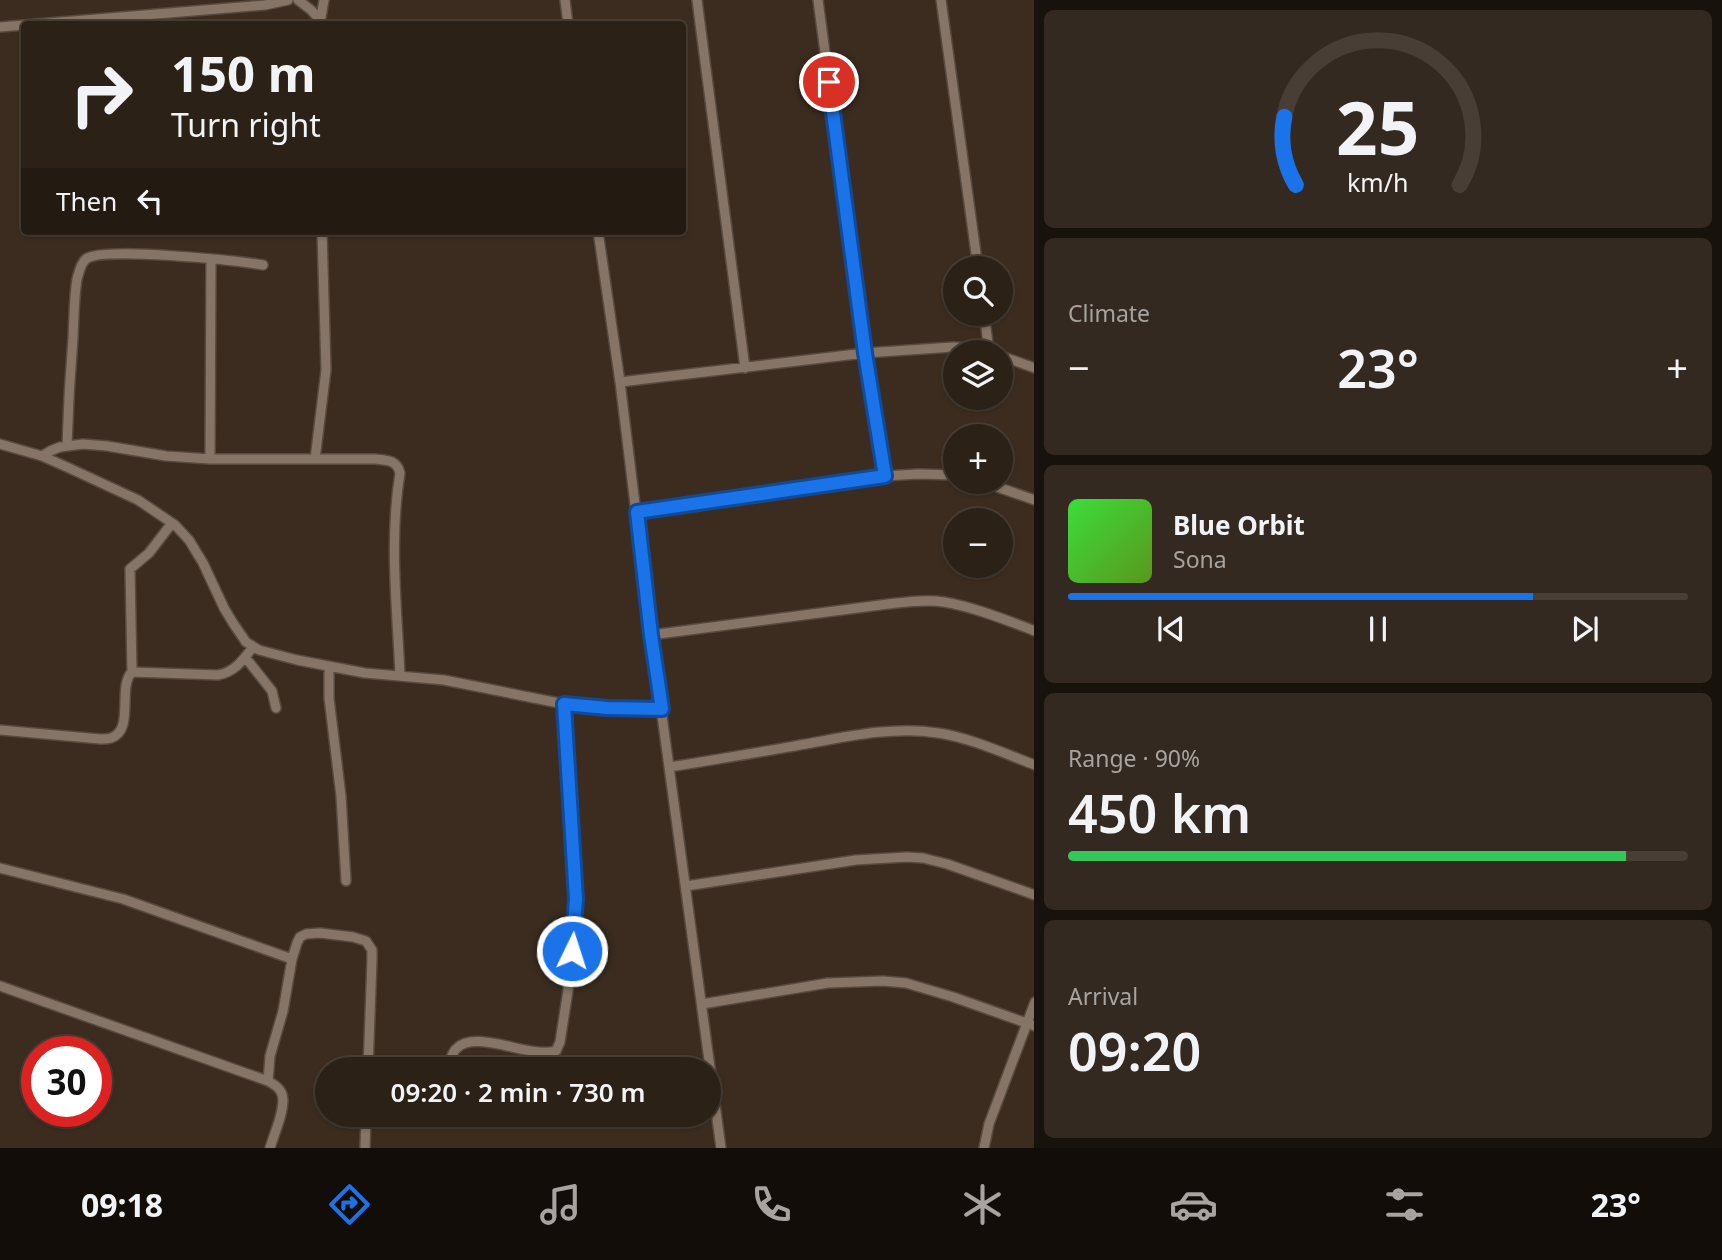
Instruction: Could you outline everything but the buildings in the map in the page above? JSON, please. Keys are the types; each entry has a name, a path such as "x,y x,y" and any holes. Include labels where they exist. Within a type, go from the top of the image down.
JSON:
{"street":[{"path":"72,21 265,5 288,0"},
{"path":"298,0 311,10 319,21"},
{"path":"320,21 324,0"},
{"path":"565,0 568,21"},
{"path":"697,0 745,368"},
{"path":"818,0 865,353 885,476"},
{"path":"941,0 976,256"},
{"path":"0,27 21,25"},
{"path":"315,459 326,370 322,235"},
{"path":"599,235 721,1148"},
{"path":"66,446 77,279 88,257 119,254 263,265"},
{"path":"210,460 211,260"},
{"path":"620,383 865,353 943,348"},
{"path":"1013,360 1034,368"},
{"path":"0,444 41,456 138,500 172,523 189,540 224,608 246,642 253,647 329,667 444,680 564,704 662,709"},
{"path":"41,456 66,446 83,444 210,460 393,461 399,467 400,473 394,523 400,675"},
{"path":"637,512 885,476 943,475"},
{"path":"1013,493 1034,500"},
{"path":"0,730 100,739 118,734 123,724 127,677 132,672 130,569 149,553 172,523"},
{"path":"651,635 926,601 954,604 1034,631"},
{"path":"132,672 218,675 229,673 253,647"},
{"path":"245,657 272,691 276,708"},
{"path":"329,667 329,698 341,796 346,881"},
{"path":"452,1057 456,1049 464,1044 480,1042 544,1053 556,1051 560,1042 571,971 576,899 564,704"},
{"path":"669,768 881,732 937,733 964,739 1034,765"},
{"path":"686,886 856,860 907,857 947,864 1034,895"},
{"path":"0,867 123,899 292,959"},
{"path":"268,1081 270,1056 283,1011 296,943 306,934 353,937 370,944 372,960 368,1057"},
{"path":"702,1004 828,984 883,981 906,983 953,997 1030,1025"},
{"path":"0,986 268,1081 283,1095 282,1110 270,1148"},
{"path":"984,1148 989,1124 1030,1025 1034,1002"},
{"path":"365,1127 365,1148"}],"route":[{"path":"572,951 576,899 564,704 662,709 637,512 885,476 865,353 829,82"}]}
